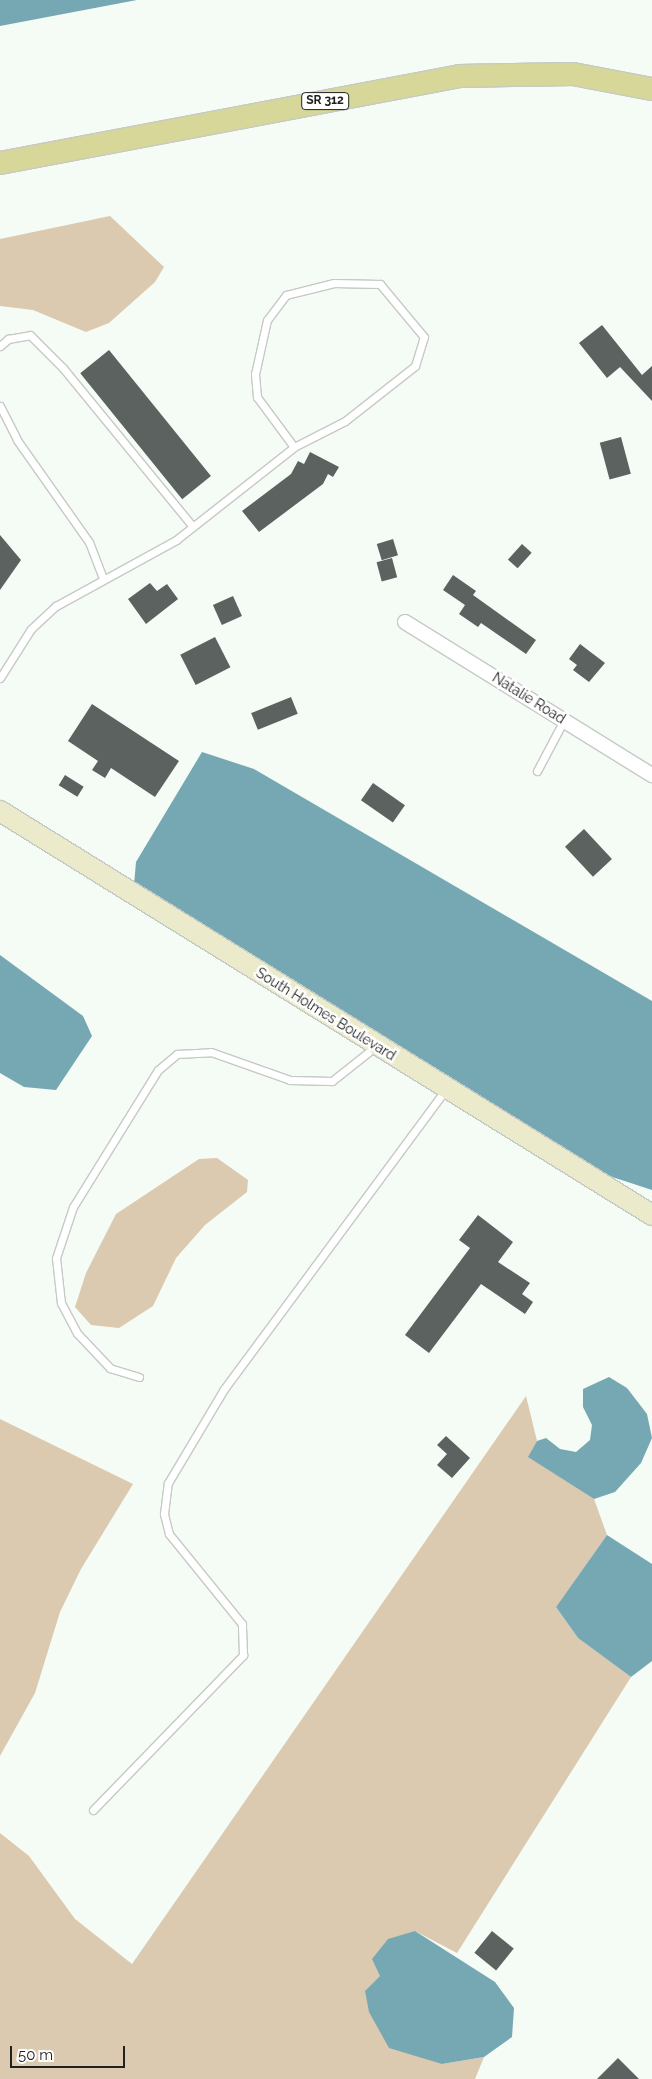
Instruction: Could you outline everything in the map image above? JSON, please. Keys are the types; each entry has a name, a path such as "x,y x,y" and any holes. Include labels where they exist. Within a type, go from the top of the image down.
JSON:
{"main road":[{"name":"SR 312","path":"0,162 459,76 573,74 652,89"},
{"name":"South Holmes Boulevard","path":"0,810 376,1046 652,1215"}],"street":[{"name":"Natalie Road","path":"406,622 652,775"}],"lane":[{"path":"0,678 44,616 193,527 294,447 345,420 415,366 424,336 380,284 334,284 286,295 267,320 255,374 257,397 294,447"},
{"path":"0,346 8,339 30,336 63,368 193,527"},
{"path":"0,406 17,440 89,542 104,579"},
{"path":"537,771 564,720"},
{"path":"139,1377 110,1368 77,1333 61,1303 56,1258 73,1207 158,1070 177,1054 211,1052 290,1080 332,1081 376,1046"},
{"path":"93,1810 243,1655 242,1624 170,1534 164,1514 168,1483 224,1389 446,1089"}],"shaded area":[{"path":"110,216 164,267 155,282 109,323 86,332 33,310 0,306 0,239"},
{"path":"217,1158 248,1180 247,1192 205,1225 176,1258 153,1306 119,1328 91,1325 75,1307 86,1273 116,1214 199,1159"},
{"path":"526,1396 537,1441 529,1457 594,1499 607,1535 556,1607 578,1638 631,1677 457,1953 415,1931 442,2064 484,2057 475,2079 0,2079 0,1833 29,1856 75,1919 132,1964"},
{"path":"0,1419 133,1484 81,1569 60,1612 35,1693 0,1756"}],"water":[{"path":"0,0 137,0 0,26"},
{"path":"202,752 254,769 652,1001 652,1190 597,1172 134,885 136,862"},
{"path":"0,955 83,1016 92,1036 56,1090 24,1087 0,1073"},
{"path":"609,1377 627,1388 647,1414 652,1438 641,1463 615,1492 594,1499 528,1457 537,1441 546,1438 560,1449 576,1452 590,1440 592,1425 583,1407 583,1389"},
{"path":"607,1535 652,1564 652,1661 631,1677 578,1638 556,1607"},
{"path":"415,1931 495,1982 514,2008 512,2037 484,2057 442,2064 389,2048 369,2012 365,1991 380,1976 372,1959 388,1939"}],"building":[{"path":"602,325 642,375 652,366 652,401 620,367 607,378 579,343"},
{"path":"109,350 211,476 182,499 80,373"},
{"path":"621,437 631,474 610,479 600,443"},
{"path":"310,452 339,467 333,477 328,474 323,484 259,532 242,511 291,474 298,461 304,464"},
{"path":"0,535 21,560 0,590"},
{"path":"393,539 398,555 382,560 377,544"},
{"path":"522,544 532,553 518,568 508,560"},
{"path":"392,558 397,577 382,581 377,562"},
{"path":"453,575 476,591 473,595 536,640 526,654 481,623 478,627 459,614 465,605 443,590"},
{"path":"150,583 157,591 167,584 178,599 146,624 128,599"},
{"path":"233,596 242,616 222,625 213,605"},
{"path":"215,637 230,667 196,685 180,655"},
{"path":"580,644 605,663 589,682 573,670 577,665 569,659"},
{"path":"291,697 298,714 258,730 251,713"},
{"path":"92,704 179,761 155,797 111,768 105,778 92,770 98,761 68,741"},
{"path":"65,775 84,787 77,797 59,785"},
{"path":"373,783 405,805 393,823 361,800"},
{"path":"584,829 612,859 593,877 565,847"},
{"path":"478,1215 513,1242 498,1262 530,1283 522,1294 533,1302 525,1314 481,1284 429,1353 405,1335 470,1248 459,1240"},
{"path":"446,1436 470,1458 452,1478 437,1465 447,1454 437,1445"},
{"path":"492,1931 514,1949 496,1970 474,1953"},
{"path":"618,2058 639,2079 597,2079"}]}
